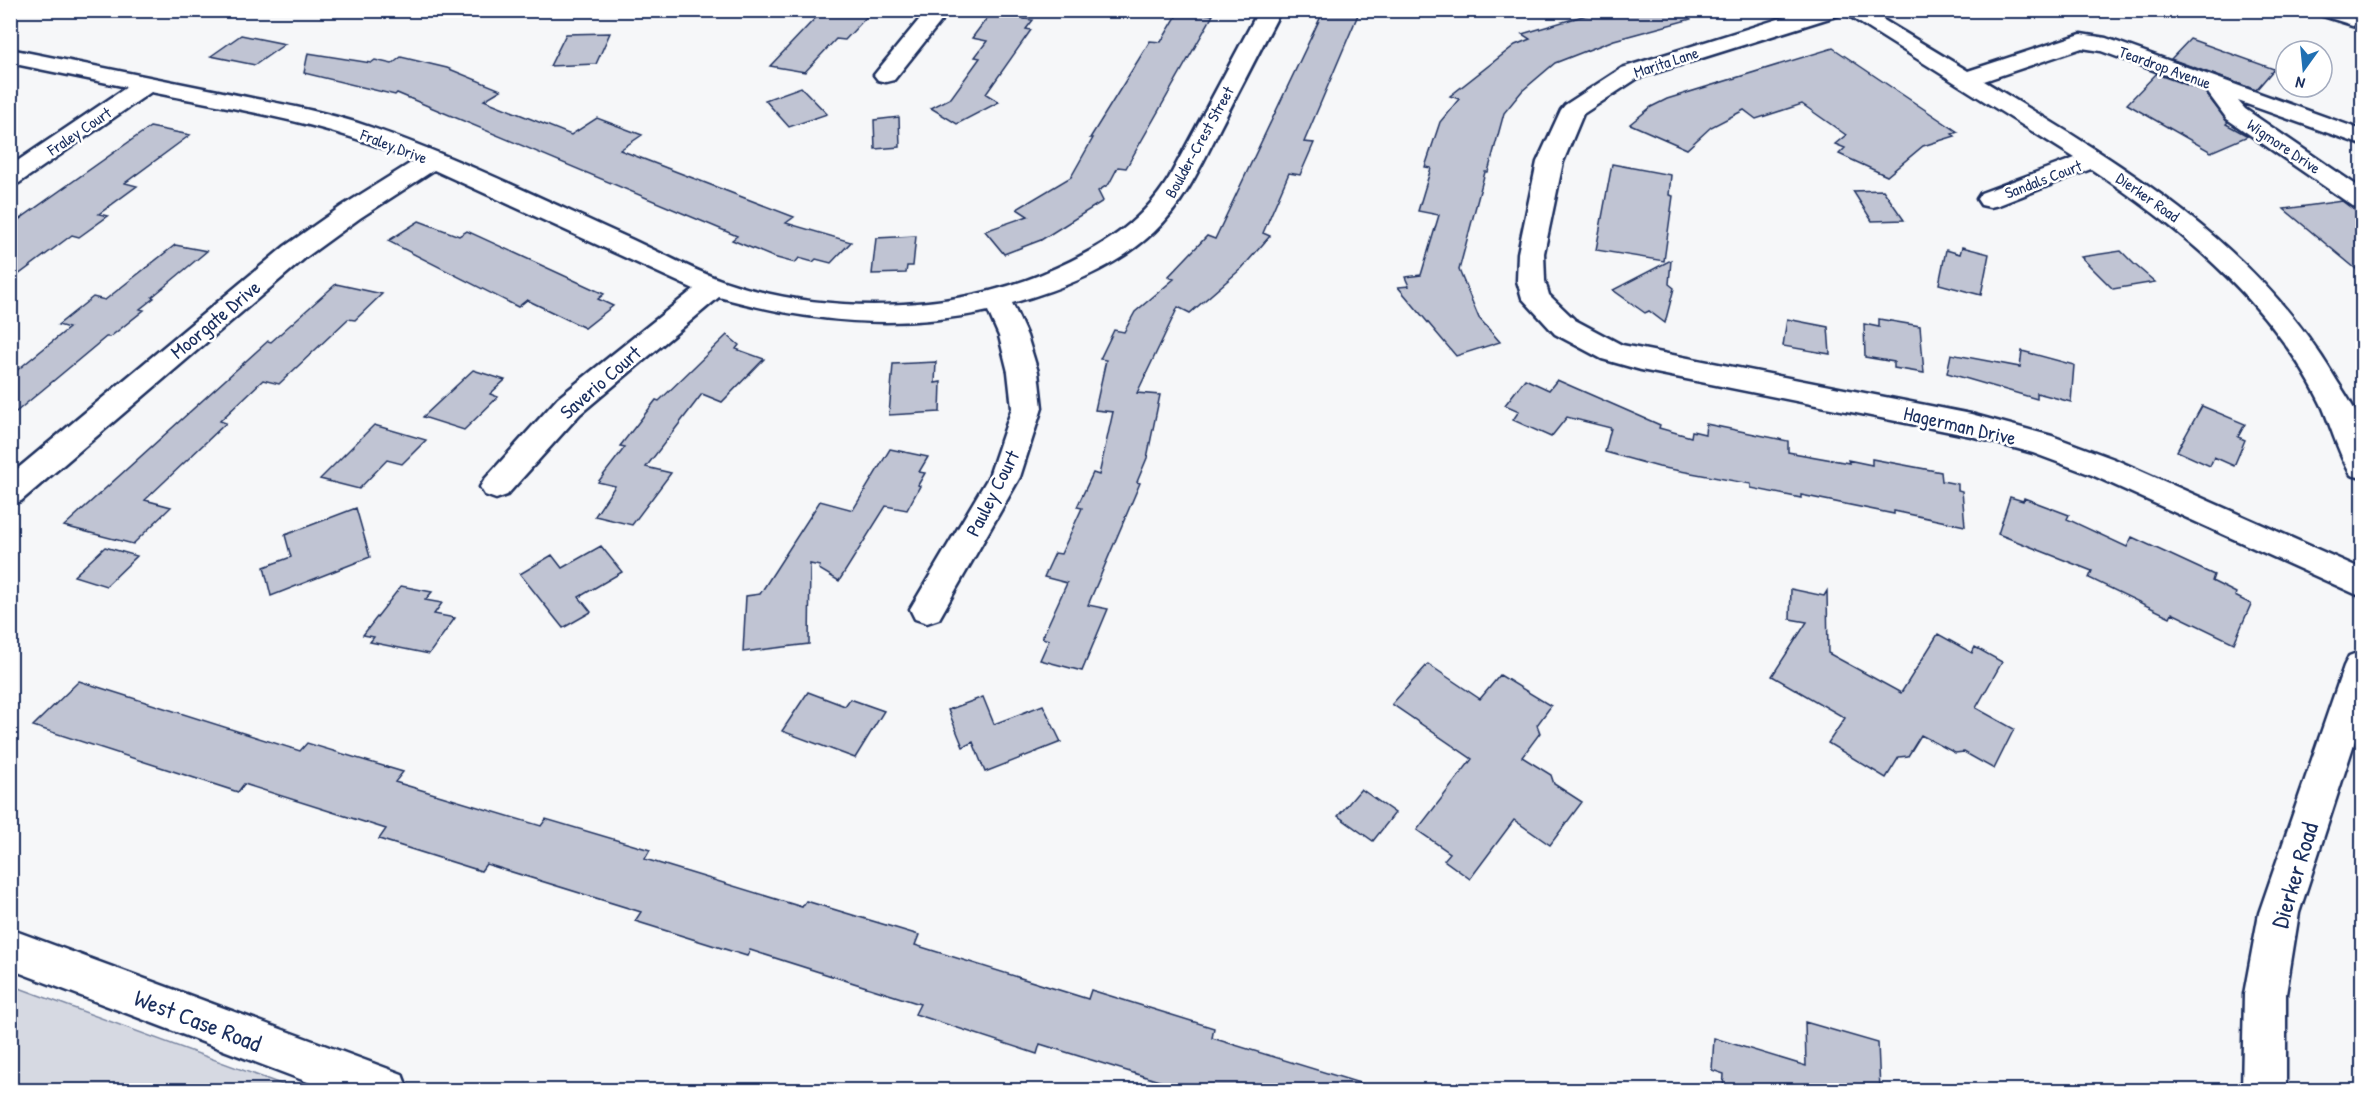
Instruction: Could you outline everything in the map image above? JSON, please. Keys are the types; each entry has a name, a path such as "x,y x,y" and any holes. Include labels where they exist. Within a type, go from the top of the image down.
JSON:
{"street":[{"path":"886,75 939,10"},
{"name":"Boulder-Crest Street","path":"757,300 808,310 866,314 923,312 998,300 1044,285 1087,265 1143,228 1171,195 1270,10"},
{"name":"Marita Lane","path":"1547,310 1536,298 1531,280 1531,253 1550,162 1573,110 1630,73 1831,10"},
{"name":"Dierker Road","path":"1851,10 2095,159 2193,228 2251,283 2286,323 2322,377 2352,437 2362,467"},
{"path":"2328,10 2362,21"},
{"name":"Teardrop Avenue","path":"1965,80 2081,41 2106,45 2362,138"},
{"name":"Fraley Drive","path":"10,56 295,114 357,131 432,160 714,287 757,300"},
{"name":"Fraley Court","path":"10,178 147,84"},
{"name":"Wigmore Drive","path":"2212,84 2221,99 2236,114 2362,200"},
{"name":"Sandals Court","path":"1990,199 2095,159"},
{"name":"Moorgate Drive","path":"10,493 295,252 351,212 432,160"},
{"name":"Saverio Court","path":"496,487 569,406 714,287"},
{"name":"Pauley Court","path":"927,609 1004,477 1027,408 1023,372 1013,336 998,300"},
{"name":"Hagerman Drive","path":"1547,310 1565,327 1587,340 1641,360 1971,425 2041,444 2103,466 2362,584"},
{"name":"Dierker Road","path":"2264,1090 2265,994 2278,913 2362,666"},
{"name":"West Case Road","path":"10,949 386,1090"}],"shaded area":[{"path":"11,985 297,1090 11,1090"}],"building":[{"path":"823,10 873,10 845,40 836,39 805,72 770,66"},
{"path":"993,10 1031,10 1024,19 1033,20 1026,29 1031,30 986,94 999,102 957,124 931,108 951,98 980,58 975,57 987,41 972,38"},
{"path":"1180,10 1213,15 1126,168 1118,167 1109,184 1098,191 1103,201 1041,240 1004,254 985,231 1028,216 1017,209 1071,177 1093,138 1090,138 1150,41 1161,42"},
{"path":"1324,10 1360,10 1304,142 1314,143 1300,175 1289,173 1263,233 1270,236 1242,268 1190,313 1178,307 1137,393 1160,395 1147,458 1137,482 1140,483 1088,605 1108,609 1082,671 1040,660 1049,640 1042,638 1067,583 1044,577 1055,553 1061,554 1082,508 1077,507 1093,473 1099,475 1113,412 1095,410 1106,360 1100,359 1114,330 1124,332 1135,312 1174,279 1168,277 1207,236 1215,239"},
{"path":"1603,10 1690,10 1691,19 1614,40 1555,63 1522,91 1504,113 1488,172 1485,172 1459,270 1479,318 1500,342 1456,356 1398,287 1409,286 1405,277 1421,275 1439,215 1418,211 1431,168 1425,167 1440,122 1459,99 1450,96 1515,45 1530,39 1522,34"},
{"path":"610,33 596,64 550,66 566,34"},
{"path":"241,35 285,44 255,65 211,56"},
{"path":"2190,39 2274,69 2256,90 2171,59"},
{"path":"1833,48 1958,132 1952,134 1955,136 1923,146 1887,176 1839,154 1845,148 1835,144 1846,135 1802,104 1756,119 1744,110 1711,127 1687,149 1630,124 1651,107 1667,99"},
{"path":"308,53 392,64 401,57 447,68 501,90 484,100 571,135 597,118 642,135 620,150 794,217 786,223 851,242 831,263 799,258 795,263 773,257 732,240 737,236 397,93 395,95 304,73"},
{"path":"2156,74 2204,91 2228,122 2226,124 2248,136 2211,152 2127,104"},
{"path":"801,87 827,114 789,127 765,100"},
{"path":"899,117 900,147 875,149 874,120"},
{"path":"150,127 190,135 125,183 137,186 99,214 108,216 79,237 72,235 10,281 10,226"},
{"path":"1612,164 1671,175 1669,195 1673,196 1664,261 1596,250"},
{"path":"1883,190 1904,220 1872,221 1853,191"},
{"path":"2342,201 2362,216 2362,274 2284,209"},
{"path":"419,221 459,236 467,231 604,294 598,299 613,306 585,328 527,300 518,307 388,241"},
{"path":"916,236 913,266 907,266 906,273 872,274 876,238"},
{"path":"175,245 207,251 140,309 144,310 110,337 106,337 10,417 10,376 69,328 58,325 93,297 105,300"},
{"path":"1962,247 1989,254 1981,295 1939,284 1946,250 1960,254"},
{"path":"2121,251 2155,282 2113,289 2081,257"},
{"path":"1671,260 1669,284 1674,288 1665,323 1649,311 1645,313 1613,290"},
{"path":"336,284 382,294 355,320 348,319 279,384 263,380 220,421 226,423 145,500 171,507 133,544 64,526 268,341 271,342"},
{"path":"1787,319 1828,327 1830,354 1783,346"},
{"path":"1879,319 1920,326 1924,373 1894,368 1894,362 1865,357 1864,324 1879,327"},
{"path":"727,335 739,345 736,349 764,359 722,402 702,394 646,467 671,473 632,525 595,516 615,486 598,482 625,447 620,446 656,400 659,401"},
{"path":"2022,351 2074,365 2071,402 2037,393 2037,399 1947,373 1951,354 2020,367"},
{"path":"936,362 935,383 941,382 940,412 889,415 893,364"},
{"path":"473,370 505,380 490,394 498,397 464,430 423,417"},
{"path":"1525,379 1549,390 1557,380 1660,425 1659,428 1691,437 1692,431 1705,434 1706,424 1788,441 1788,452 1872,465 1872,459 1941,472 1942,481 1958,484 1958,490 1962,491 1965,526 1801,495 1801,498 1751,488 1751,484 1659,467 1605,452 1611,428 1567,417 1551,437 1513,420 1519,411 1505,405"},
{"path":"2202,406 2245,424 2238,437 2245,440 2234,466 2214,457 2210,466 2177,451"},
{"path":"374,425 426,440 402,464 387,460 359,489 320,479"},
{"path":"890,449 928,457 919,472 925,473 918,485 920,486 907,510 886,506 839,581 819,569 820,566 810,564 809,644 743,652 746,596 760,594 820,501 853,510"},
{"path":"2010,497 2023,501 2024,498 2069,515 2067,519 2127,547 2132,537 2214,575 2212,581 2236,593 2235,596 2251,604 2234,643 2172,613 2170,617 2089,578 2092,571 1998,534"},
{"path":"356,508 370,557 271,596 264,567 291,557 285,535"},
{"path":"601,546 622,572 579,597 591,612 563,628 520,574 552,555 562,568"},
{"path":"105,547 137,556 106,586 74,576"},
{"path":"401,586 432,592 425,600 442,603 434,614 455,618 429,654 370,642 374,637 363,635"},
{"path":"1791,589 1824,596 1827,591 1828,653 1901,693 1938,634 1972,653 1975,647 2002,662 1976,708 2014,729 1994,769 1964,752 1955,753 1921,735 1908,756 1899,757 1886,778 1828,743 1845,718 1772,676 1807,622 1790,619"},
{"path":"1428,664 1480,699 1500,675 1551,706 1537,725 1540,733 1522,757 1551,775 1554,784 1582,802 1550,845 1514,820 1470,879 1444,860 1450,853 1417,830 1472,759 1392,704"},
{"path":"79,681 300,751 307,743 403,772 395,782 541,826 546,819 650,850 645,859 802,907 806,901 919,935 915,945 1088,999 1091,990 1214,1028 1212,1038 1363,1084 1362,1090 1188,1090 1040,1044 1037,1054 915,1014 920,1004 750,950 747,956 635,921 641,912 486,864 481,871 379,839 386,829 244,784 238,792 33,726"},
{"path":"808,692 845,706 850,699 884,711 855,758 782,731"},
{"path":"983,697 994,724 1043,705 1061,742 985,772 973,742 963,747 948,710"},
{"path":"1361,789 1395,813 1373,841 1338,816"},
{"path":"1805,1022 1878,1043 1880,1090 1723,1090 1724,1074 1712,1070 1714,1038 1806,1066"}]}
